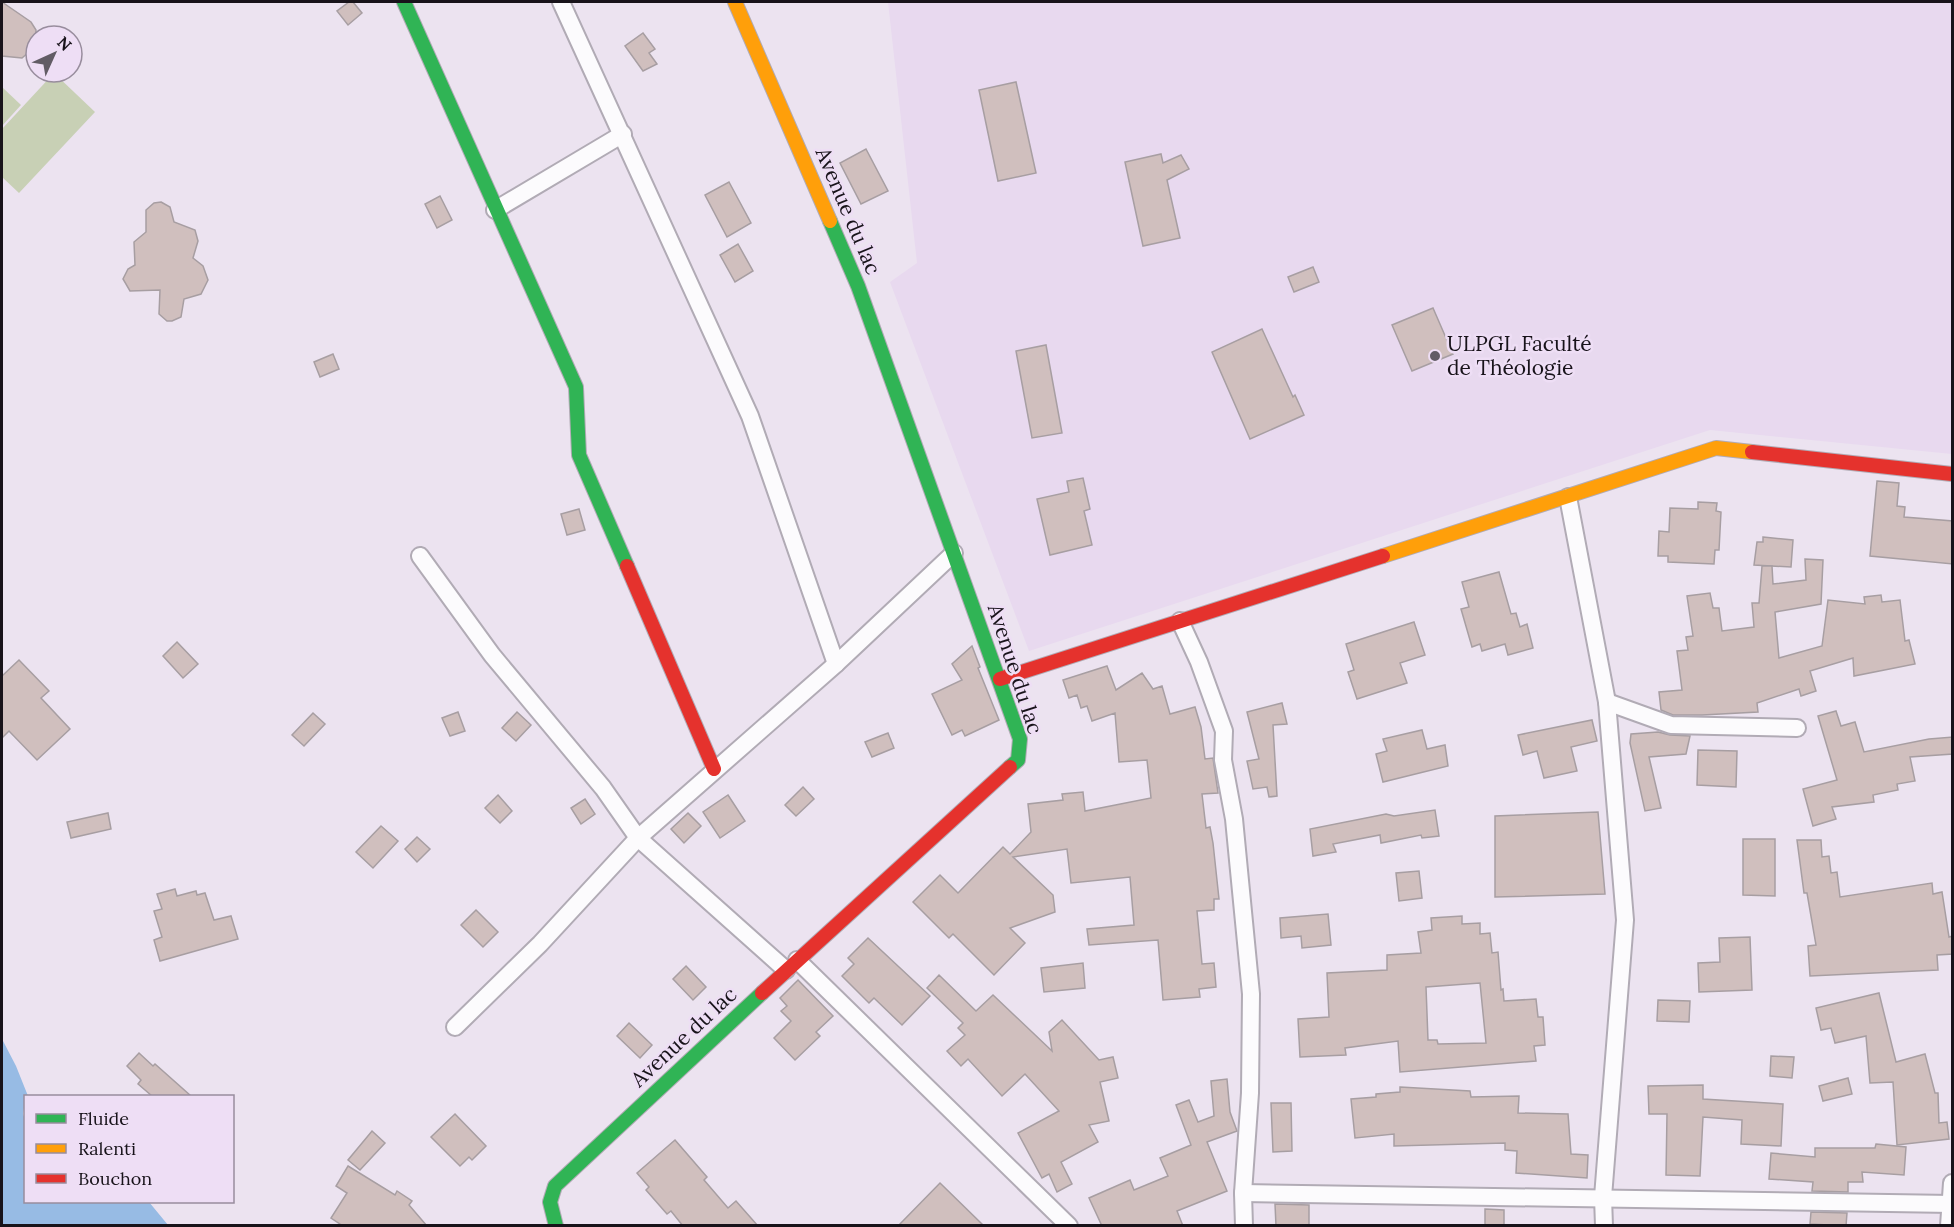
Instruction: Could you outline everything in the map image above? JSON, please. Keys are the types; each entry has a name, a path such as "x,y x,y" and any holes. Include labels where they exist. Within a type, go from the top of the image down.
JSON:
{"street":[{"path":"404,2 576,387 579,455 714,769"},
{"path":"561,2 750,416 836,664"},
{"name":"Avenue du lac","path":"556,1226 550,1202 555,1186 791,965 999,780 1018,760 1020,739 1000,679 858,286 735,2"},
{"path":"495,210 623,135"},
{"path":"1000,679 1716,448 1953,474"},
{"path":"1568,497 1607,702 1625,921 1603,1197 1604,1226"},
{"path":"454,1027 540,944 638,838 836,664 954,554"},
{"path":"420,556 492,655 603,788 638,838 791,965 1069,1226"},
{"path":"1180,621 1200,662 1224,731 1224,760 1234,819 1251,994 1250,1093 1243,1193 1244,1226"},
{"path":"1607,702 1671,725 1797,728"},
{"path":"1949,1226 1953,1183"},
{"path":"1243,1193 1951,1204"}],"shaded area":[{"name":"ULPGL Faculté de Théologie","path":"888,2 1952,2 1952,454 1710,430 1029,651 890,282 917,263"}],"green space":[{"path":"44,84 66,84 95,112 19,193 2,177 2,129"},
{"path":"2,87 21,105 2,126"}],"water":[{"path":"2,1039 28,1095 24,1095 23,1114 24,1203 150,1203 168,1225 2,1225"}],"building":[{"path":"2,2 32,24 24,24 24,56 2,56"},
{"path":"349,2 353,2 362,13 348,25 337,11"},
{"path":"643,33 655,49 649,53 657,64 643,71 625,46"},
{"path":"1016,82 1036,173 998,181 979,90"},
{"path":"866,149 888,191 861,204 840,163"},
{"path":"1161,154 1163,163 1181,155 1189,169 1167,180 1180,238 1143,246 1125,162"},
{"path":"729,182 751,223 727,237 705,195"},
{"path":"440,196 452,220 437,228 425,204"},
{"path":"161,202 170,207 174,222 195,230 198,241 193,258 203,266 208,280 201,294 184,299 181,317 172,321 167,321 159,314 160,290 130,291 123,279 128,269 135,265 134,242 146,232 146,210 154,203"},
{"path":"738,244 753,271 735,282 720,255"},
{"path":"1313,267 1319,282 1294,292 1288,277"},
{"path":"1433,308 1453,354 1412,371 1392,325"},
{"path":"1262,329 1293,397 1295,395 1304,415 1250,439 1212,352"},
{"path":"1046,345 1062,433 1032,438 1016,351"},
{"path":"333,354 339,369 320,377 314,362"},
{"path":"1083,478 1090,509 1084,511 1092,545 1050,555 1037,499 1069,492 1067,481"},
{"path":"1877,481 1899,483 1897,506 1905,507 1904,517 1953,521 1953,564 1870,556"},
{"path":"1698,502 1717,503 1716,511 1721,512 1719,550 1715,550 1714,564 1668,562 1668,556 1658,556 1659,531 1669,532 1670,508 1698,509"},
{"path":"579,509 585,530 567,535 561,514"},
{"path":"1763,537 1793,540 1791,567 1754,565 1757,542 1763,542"},
{"path":"1805,559 1823,560 1821,604 1775,612 1779,658 1822,646 1828,600 1865,604 1864,597 1881,595 1882,602 1900,600 1905,641 1909,640 1915,664 1854,676 1853,658 1810,671 1816,691 1801,696 1799,689 1757,703 1758,712 1673,715 1661,710 1659,692 1682,690 1677,651 1688,650 1686,637 1693,636 1687,596 1710,593 1713,608 1719,608 1722,631 1754,627 1752,603 1759,603 1762,566 1772,566 1773,584 1806,580"},
{"path":"1499,572 1511,614 1516,613 1520,627 1527,624 1533,648 1508,655 1505,644 1482,651 1480,644 1472,647 1461,609 1469,607 1462,582"},
{"path":"1414,622 1425,655 1400,663 1407,683 1357,699 1348,672 1354,670 1346,644"},
{"path":"177,642 198,664 183,678 163,656"},
{"path":"972,646 980,667 978,668 999,720 965,736 962,730 952,735 932,694 962,680 952,664"},
{"path":"19,660 49,691 41,698 70,729 37,760 9,731 2,738 2,676"},
{"path":"1107,666 1116,690 1142,673 1153,689 1162,686 1170,714 1195,707 1201,727 1205,759 1213,758 1218,793 1202,794 1206,828 1210,827 1213,843 1219,899 1214,899 1214,910 1197,911 1202,964 1214,963 1216,987 1199,989 1200,997 1163,1000 1158,940 1089,945 1087,929 1134,925 1130,877 1071,883 1067,849 1013,857 1053,895 1055,912 1010,928 1025,943 994,975 953,934 949,938 913,902 940,875 958,893 1003,847 1010,854 1031,832 1028,804 1063,800 1062,794 1083,792 1085,811 1151,798 1147,760 1119,762 1115,713 1092,721 1087,706 1081,708 1077,695 1069,698 1063,680"},
{"path":"1282,703 1287,724 1273,725 1277,796 1269,797 1267,787 1253,789 1247,761 1259,759 1247,712"},
{"path":"1836,711 1841,726 1855,722 1864,752 1929,739 1953,737 1953,754 1910,757 1915,781 1897,784 1898,790 1873,795 1874,802 1832,807 1836,819 1813,826 1803,789 1837,780 1818,716"},
{"path":"458,712 465,731 450,736 442,718"},
{"path":"517,712 531,725 516,741 502,728"},
{"path":"313,713 325,724 304,746 292,735"},
{"path":"1592,720 1597,741 1571,747 1577,771 1544,778 1537,751 1523,755 1518,735"},
{"path":"1422,730 1427,749 1445,745 1448,766 1383,782 1376,754 1387,751 1383,739"},
{"path":"1658,732 1690,736 1686,754 1649,757 1661,808 1645,811 1630,743 1631,734"},
{"path":"888,733 894,748 872,757 865,742"},
{"path":"1698,750 1737,751 1736,787 1697,785"},
{"path":"803,787 814,799 796,816 785,805"},
{"path":"498,795 512,811 500,823 485,808"},
{"path":"728,795 745,821 720,838 703,812"},
{"path":"585,799 595,814 581,824 571,808"},
{"path":"1435,810 1439,836 1422,838 1421,835 1381,843 1380,835 1333,844 1336,852 1313,856 1310,829 1386,814 1394,816"},
{"path":"1598,812 1605,894 1495,897 1495,816"},
{"path":"108,813 111,829 71,838 67,822"},
{"path":"688,813 701,826 684,843 671,829"},
{"path":"381,826 398,841 373,868 356,852"},
{"path":"417,837 430,849 417,862 405,849"},
{"path":"1743,839 1775,839 1775,896 1743,895"},
{"path":"1797,840 1821,840 1822,857 1829,856 1831,873 1837,872 1840,897 1932,883 1933,894 1942,892 1949,937 1953,936 1953,954 1937,955 1938,970 1810,976 1808,946 1816,945 1807,893 1804,893"},
{"path":"1419,871 1422,898 1399,901 1396,873"},
{"path":"175,889 177,896 196,891 197,895 205,893 214,920 231,916 238,939 160,961 154,940 162,937 154,911 162,909 157,894"},
{"path":"476,910 498,932 483,947 461,925"},
{"path":"1328,914 1331,945 1302,948 1301,936 1281,938 1280,918"},
{"path":"1462,916 1462,924 1480,923 1480,934 1490,933 1492,953 1498,952 1504,1001 1536,999 1538,1017 1543,1017 1545,1045 1534,1046 1536,1061 1400,1072 1398,1041 1345,1048 1346,1055 1300,1057 1298,1019 1329,1017 1327,973 1387,970 1387,955 1421,953 1418,932 1432,930 1431,918","holes":["1480,983 1486,1043 1438,1044 1437,1040 1428,1040 1426,987"]},
{"path":"1750,937 1752,990 1699,992 1698,963 1720,962 1719,938"},
{"path":"868,938 930,996 902,1025 874,998 869,1003 842,976 854,964 848,958"},
{"path":"1083,963 1085,988 1044,992 1041,968"},
{"path":"686,966 706,987 693,1000 673,979"},
{"path":"939,975 976,1011 993,995 1052,1051 1049,1032 1062,1020 1099,1060 1113,1057 1118,1078 1100,1082 1109,1121 1089,1125 1098,1142 1061,1162 1072,1184 1057,1192 1049,1174 1042,1178 1018,1133 1059,1111 1025,1074 1002,1096 968,1059 961,1066 947,1051 965,1035 958,1028 963,1023 927,988"},
{"path":"798,980 833,1016 816,1032 820,1036 795,1060 774,1038 791,1021 781,1011 787,1006 780,998"},
{"path":"1879,993 1896,1062 1925,1054 1935,1093 1938,1093 1939,1123 1947,1122 1949,1139 1897,1145 1893,1082 1870,1083 1866,1036 1835,1043 1831,1028 1821,1030 1816,1008"},
{"path":"1658,1000 1690,1001 1689,1022 1657,1021"},
{"path":"629,1023 652,1045 640,1058 617,1036"},
{"path":"139,1053 190,1095 151,1095 138,1084 141,1080 127,1066"},
{"path":"1771,1056 1794,1057 1792,1078 1770,1076"},
{"path":"1848,1078 1852,1094 1823,1101 1819,1086"},
{"path":"1227,1079 1230,1112 1237,1131 1207,1142 1227,1191 1177,1211 1183,1226 1102,1226 1089,1198 1130,1180 1134,1190 1168,1176 1160,1158 1191,1145 1176,1105 1189,1100 1198,1122 1214,1116 1211,1081"},
{"path":"1703,1085 1703,1099 1783,1104 1781,1146 1741,1144 1742,1120 1703,1117 1700,1176 1666,1175 1667,1114 1649,1114 1648,1086"},
{"path":"1400,1087 1470,1091 1471,1097 1519,1096 1518,1113 1568,1114 1571,1154 1588,1155 1587,1178 1516,1173 1517,1151 1505,1150 1505,1143 1394,1146 1394,1134 1355,1138 1351,1099 1400,1092"},
{"path":"1271,1103 1291,1103 1292,1151 1273,1152"},
{"path":"455,1114 486,1146 472,1160 469,1157 460,1166 431,1137"},
{"path":"372,1131 385,1143 360,1170 348,1160"},
{"path":"675,1140 707,1177 704,1180 728,1208 736,1201 758,1226 683,1226 671,1211 667,1214 646,1190 649,1187 637,1173"},
{"path":"1876,1144 1906,1147 1904,1175 1862,1172 1863,1182 1848,1182 1848,1192 1812,1191 1813,1182 1769,1179 1771,1153 1815,1157 1815,1148 1875,1148"},
{"path":"348,1166 395,1195 397,1191 412,1201 409,1205 427,1226 343,1226 331,1218 347,1193 336,1186"},
{"path":"940,1183 984,1226 898,1226"},
{"path":"1275,1204 1309,1205 1309,1226 1276,1226"},
{"path":"1485,1209 1504,1210 1504,1226 1485,1226"},
{"path":"1811,1212 1847,1213 1846,1226 1810,1224"}],"traffic: fast":[{"path":"404,2 576,387 579,455 627,566"},
{"path":"830,221 858,286 1020,739 1018,760 1010,767"},
{"path":"556,1226 550,1202 555,1186 762,993"}],"traffic: slow":[{"path":"735,2 830,221"},
{"path":"1383,556 1716,448 1752,452"}],"traffic: jam":[{"path":"1752,452 1952,474"},
{"path":"1000,679 1383,556"},
{"path":"627,566 714,769"},
{"path":"762,993 1010,767"}],"place":[{"name":"ULPGL Faculté de Théologie","path":"1435,356"}]}
